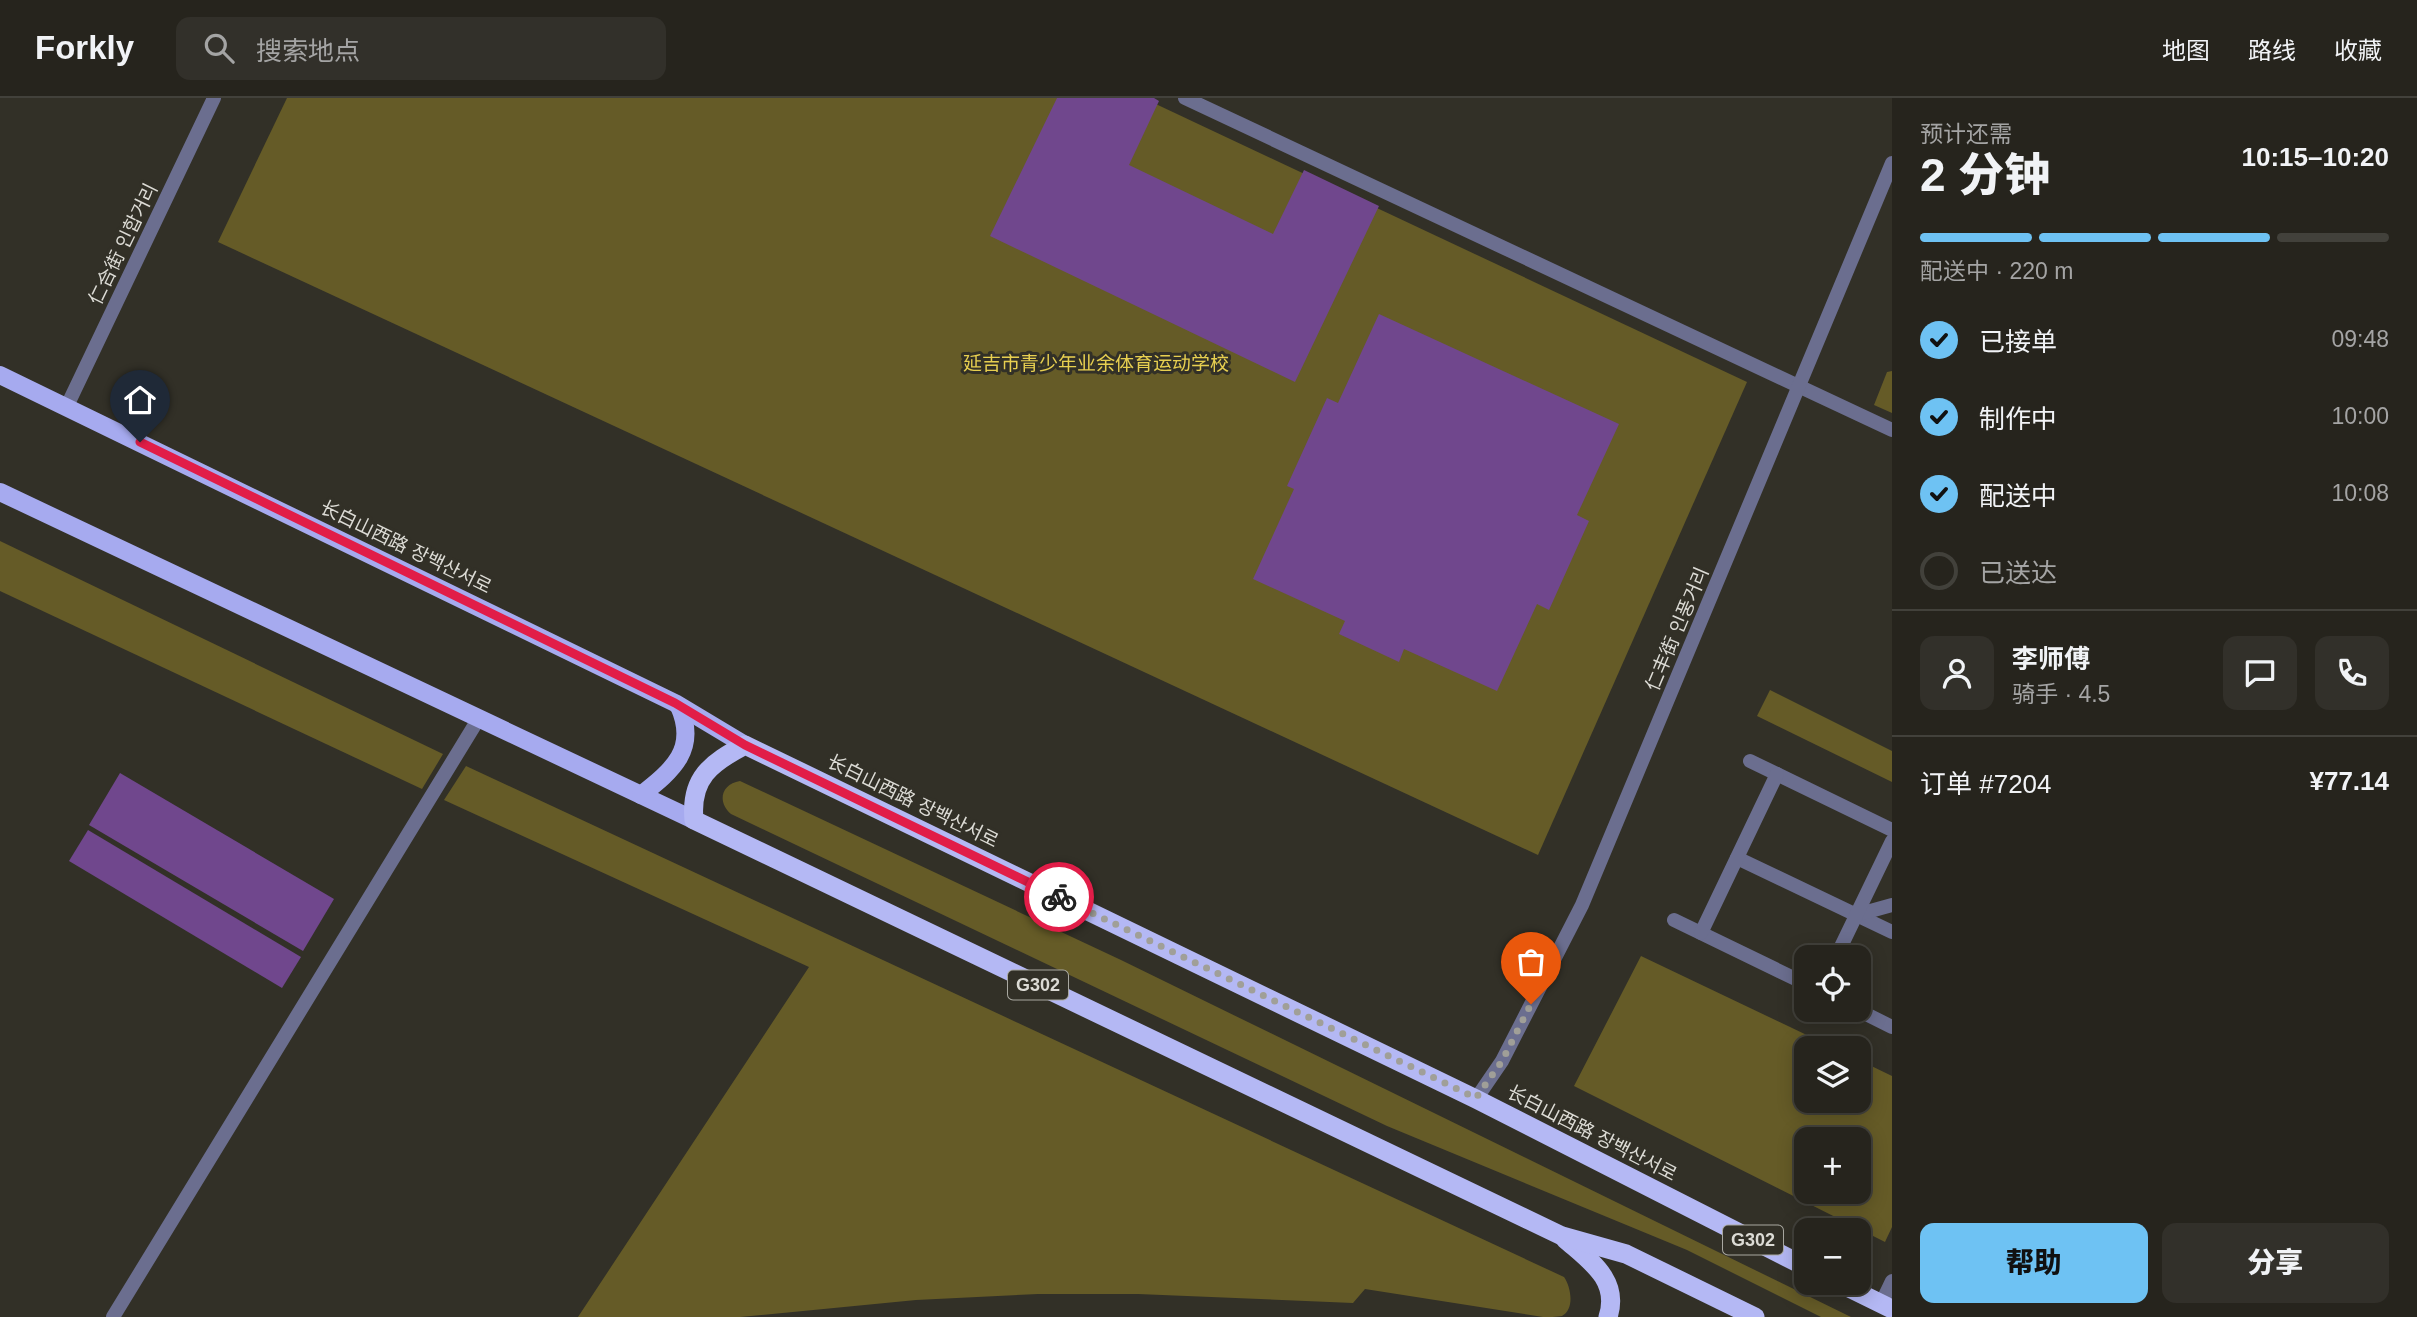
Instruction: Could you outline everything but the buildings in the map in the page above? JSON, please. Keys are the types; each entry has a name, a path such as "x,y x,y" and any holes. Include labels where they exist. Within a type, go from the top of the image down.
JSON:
{"highway":[{"name":"长白山西路 장백산서로","path":"745,745 1476,1098 1794,1260"},
{"path":"694,820 694,796 708,769 722,757 745,745"},
{"name":"G302","path":"694,820 1562,1236 1597,1266 1607,1281 1612,1301 1608,1317"},
{"path":"1562,1236 1626,1254 1755,1317"},
{"path":"1864,1295 1886,1306"}],"main road":[{"name":"长白山西路 장백산서로","path":"0,375 679,706 745,745"},
{"path":"0,492 694,820"},
{"path":"641,795 667,775 684,748 685,721 679,706"}],"street":[{"name":"仁合街 인합거리","path":"67,406 214,98"},
{"path":"1185,98 1892,430"},
{"name":"仁丰街 인풍거리","path":"1476,1098 1502,1061 1582,905 1892,163"},
{"path":"113,1317 479,718"},
{"path":"1750,761 1892,830"},
{"path":"1701,933 1777,775"},
{"path":"1842,945 1892,841"},
{"path":"1737,858 1892,932"},
{"path":"1856,915 1892,905"},
{"path":"1674,920 1794,978"},
{"path":"1871,1016 1892,1027"},
{"path":"1886,1306 1892,1281"}],"green space":[{"name":"延吉市青少年业余体育运动学校","path":"287,98 1143,98 1747,382 1538,855 218,242"},
{"path":"1892,371 1892,413 1874,405 1887,372"},
{"path":"0,541 443,754 422,789 0,591"},
{"path":"1770,690 1892,751 1892,782 1757,716"},
{"path":"466,766 1564,1277 1570,1292 1569,1308 1562,1316 1543,1317 1365,1289 1353,1303 1138,1294 1038,1294 916,1300 740,1317 578,1317 809,967 444,800"},
{"path":"740,781 1121,960 1794,1289 1794,1295 1806,1295 1851,1317 1821,1317 1687,1250 1387,1126 731,814 724,804 723,794"},
{"path":"1641,956 1809,1036 1794,1036 1794,1113 1871,1113 1871,1066 1892,1076 1892,1227 1885,1242 1871,1235 1871,1218 1837,1218 1809,1204 1871,1204 1871,1127 1794,1127 1794,1196 1574,1086"}],"way so far":[{"path":"1059,897 1476,1098 1502,1061 1531,1004"}],"route":[{"path":"140,442 675,703 745,745 1059,897"}]}
